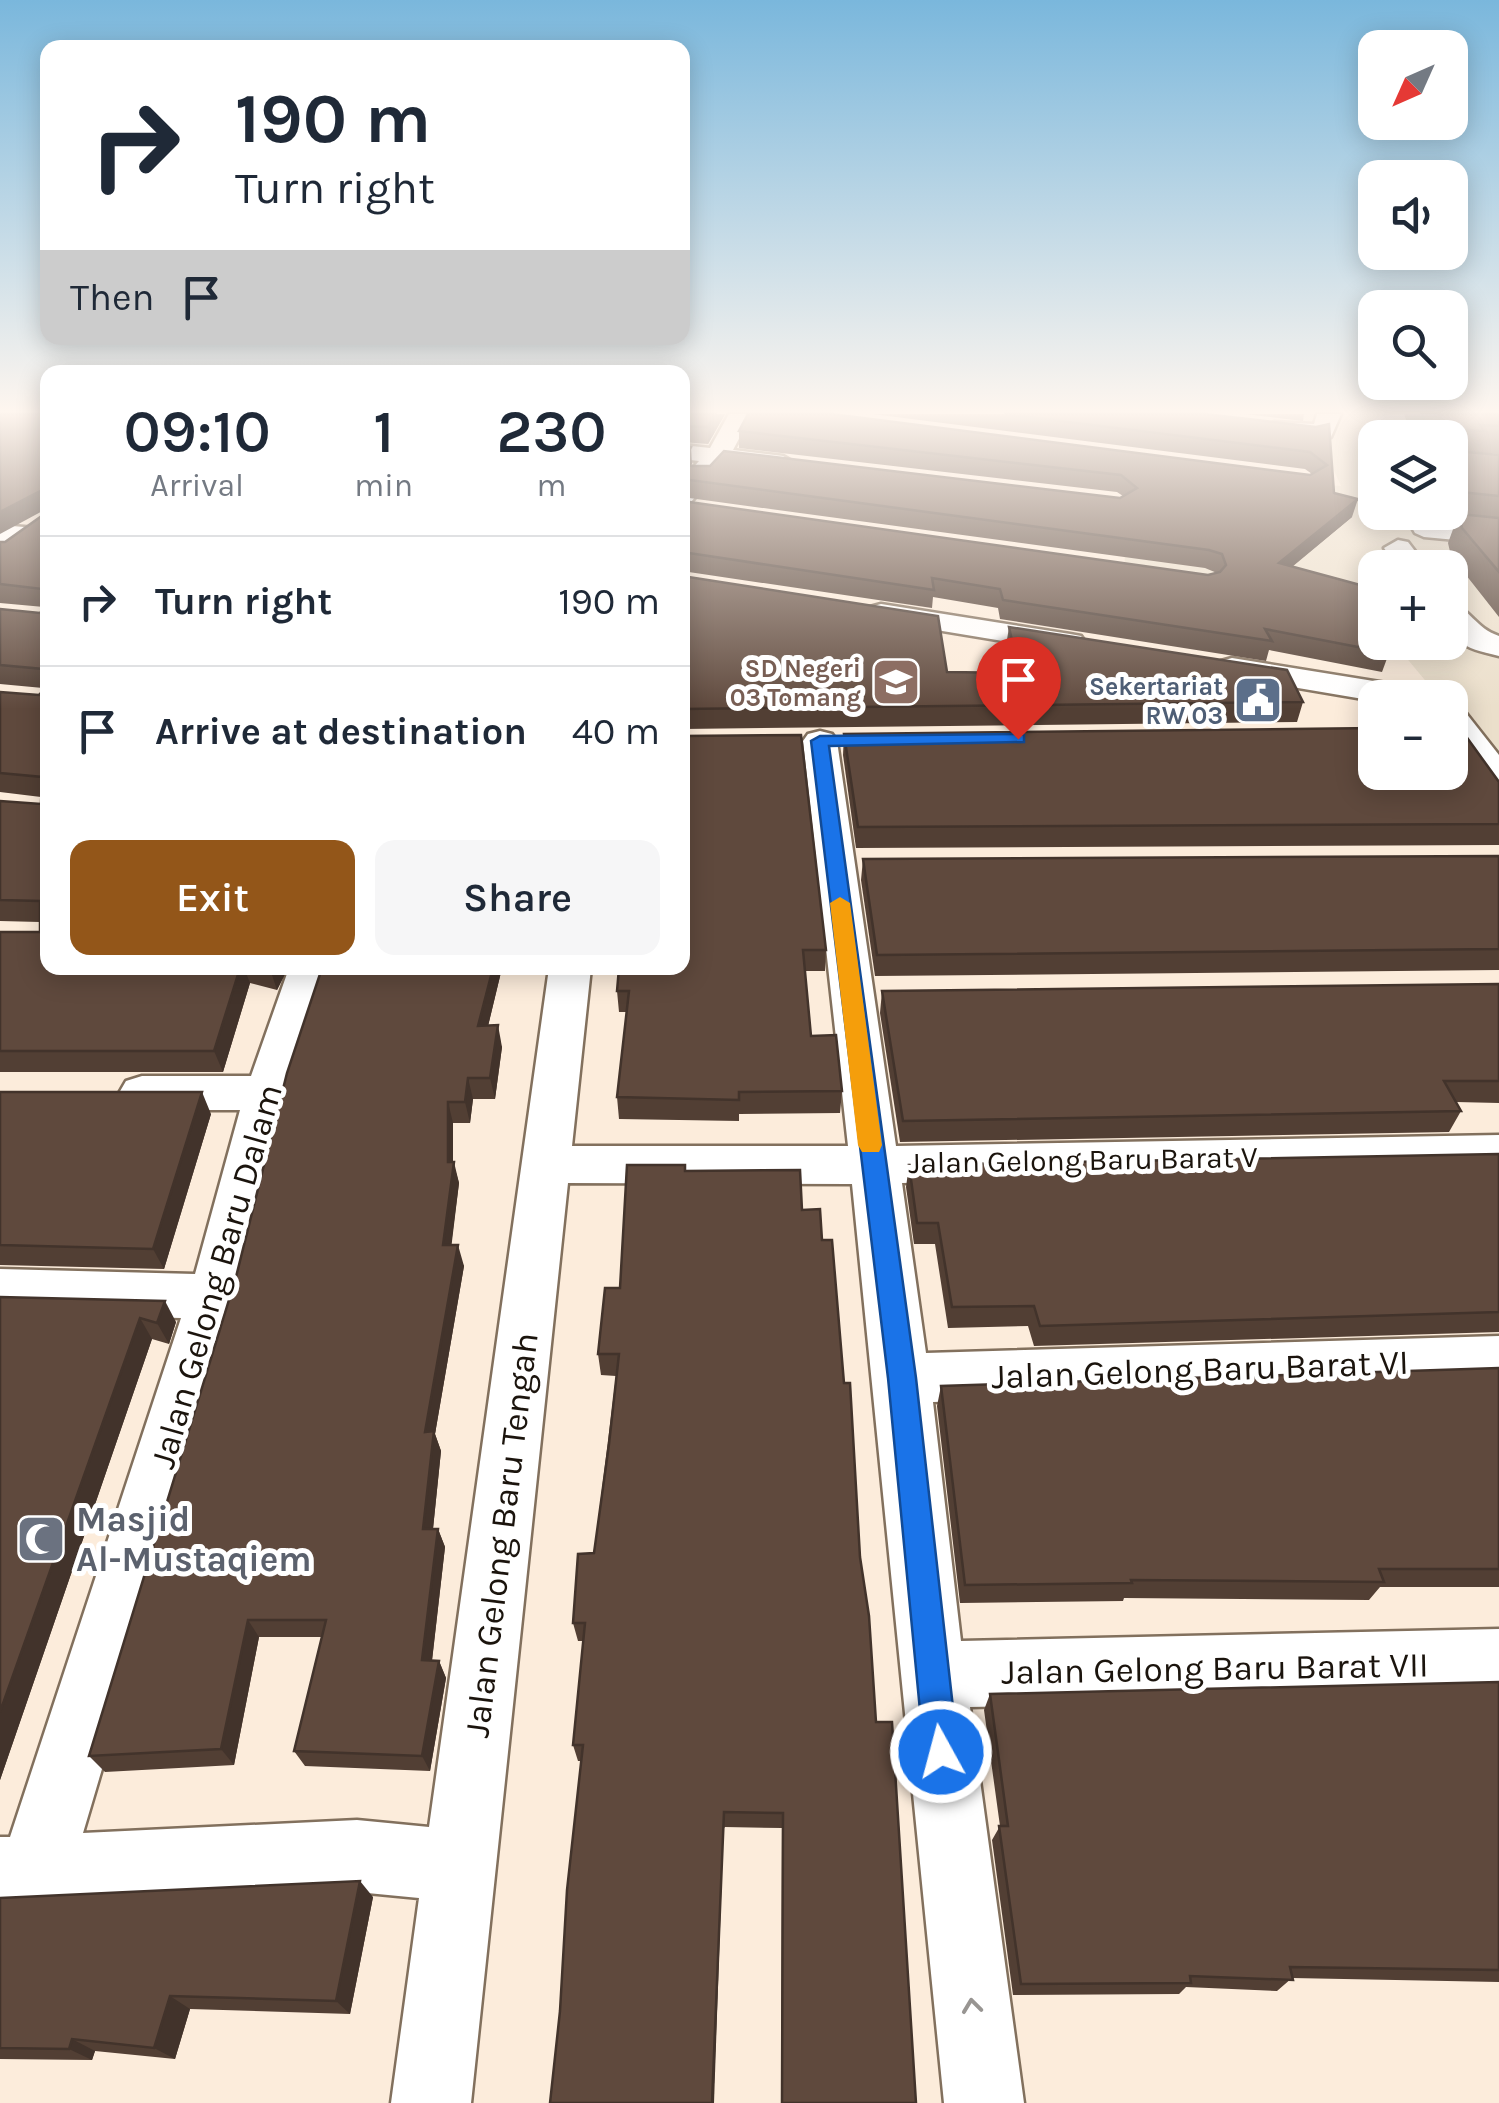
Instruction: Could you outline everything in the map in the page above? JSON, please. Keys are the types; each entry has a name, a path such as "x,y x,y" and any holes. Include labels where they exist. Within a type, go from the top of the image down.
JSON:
{"street":[{"path":"18,539 40,523"},
{"path":"1432,530 1499,536"},
{"path":"856,610 1108,649"},
{"path":"1468,634 1499,647"},
{"path":"1205,664 1358,689"},
{"path":"860,740 806,741 854,864 872,994 872,1165 902,1378 932,1674 984,2103"},
{"path":"1468,744 1499,780"},
{"name":"Jalan Gelong Baru Dalam","path":"17,1873 215,1296 268,1093 308,975"},
{"name":"Jalan Gelong Baru Tengah","path":"431,2103 569,975"},
{"path":"99,1094 268,1093"},
{"name":"Jalan Gelong Baru Barat V","path":"548,1163 617,1167 872,1165 1499,1153"},
{"path":"0,1292 215,1296"},
{"name":"Jalan Gelong Baru Barat VI","path":"902,1378 1499,1360"},
{"name":"Jalan Gelong Baru Barat VII","path":"932,1674 1499,1662"},
{"path":"17,1873 357,1856 459,1866"}],"shaded area":[{"path":"1127,512 1358,512 1358,530 1468,530 1468,512 1499,512 1499,775 1468,735 1468,680 1425,680 1408,660 1468,660 1468,550 1358,550 1358,617 1124,577"}],"building":[{"path":"690,512 761,512 1208,575 1220,572 1226,565 1222,554 928,512 1342,512 1279,563 1358,584 1358,647 1265,629 1272,641 1003,600 1000,589 932,578 934,590 690,553"},
{"path":"1468,515 1499,518 1499,572 1464,530 1468,530"},
{"path":"40,517 40,589 0,584 0,542"},
{"path":"690,577 938,616 947,672 1019,673 1009,627 1287,670 1303,702 690,709"},
{"path":"0,609 40,613 40,669 0,665"},
{"path":"0,692 39,695 40,777 0,773"},
{"path":"1358,728 1358,790 1468,790 1468,739 1499,782 1499,824 858,827 844,734"},
{"path":"801,735 826,950 803,950 811,1036 836,1035 842,1091 739,1092 739,1100 617,1097 629,991 617,991 618,975 690,975 690,736"},
{"path":"0,801 40,804 40,901 0,900"},
{"path":"1499,856 1499,949 877,955 863,859"},
{"path":"0,932 40,932 40,975 238,975 214,1051 0,1051"},
{"path":"320,975 491,975 478,1026 498,1025 490,1078 468,1078 465,1102 448,1102 448,1162 454,1162 443,1245 458,1245 425,1432 434,1431 423,1529 438,1529 422,1660 439,1661 422,1756 294,1751 326,1620 248,1620 221,1749 89,1756 236,1277 287,1073"},
{"path":"1499,984 1499,1081 1444,1081 1461,1111 903,1121 882,991"},
{"path":"0,1092 202,1092 153,1249 0,1245"},
{"path":"1499,1154 1499,1312 1040,1326 1034,1306 952,1307 938,1223 917,1223 909,1165"},
{"path":"627,1165 685,1165 685,1171 800,1170 802,1210 820,1209 822,1240 832,1240 844,1383 850,1383 860,1557 869,1616 876,1722 892,1722 916,2103 782,2103 783,1813 724,1812 712,2103 550,2103 583,1745 573,1745 585,1623 573,1623 578,1554 594,1553 609,1444 619,1354 598,1354 605,1288 620,1288"},
{"path":"0,1297 165,1301 157,1323 140,1318 0,1712"},
{"path":"1499,1368 1499,1569 1379,1569 1384,1582 1131,1580 1132,1583 965,1585 941,1386"},
{"path":"1499,1682 1499,1970 1290,1967 1293,1980 1190,1976 1191,1983 1021,1984 999,1826 1008,1826 990,1694"},
{"path":"360,1881 336,2001 170,1996 154,2048 72,2039 69,2049 0,2048 0,1898"}],"slow traffic":[{"path":"840,903 870,1145"}],"place":[{"name":"SD Negeri 03 Tomang","path":"896,682"},
{"name":"Sekertariat RW 03","path":"1258,700"},
{"name":"Masjid Al-Mustaqiem","path":"41,1539"}],"route":[{"path":"941,1752 902,1378 820,741 1018,739"}]}
